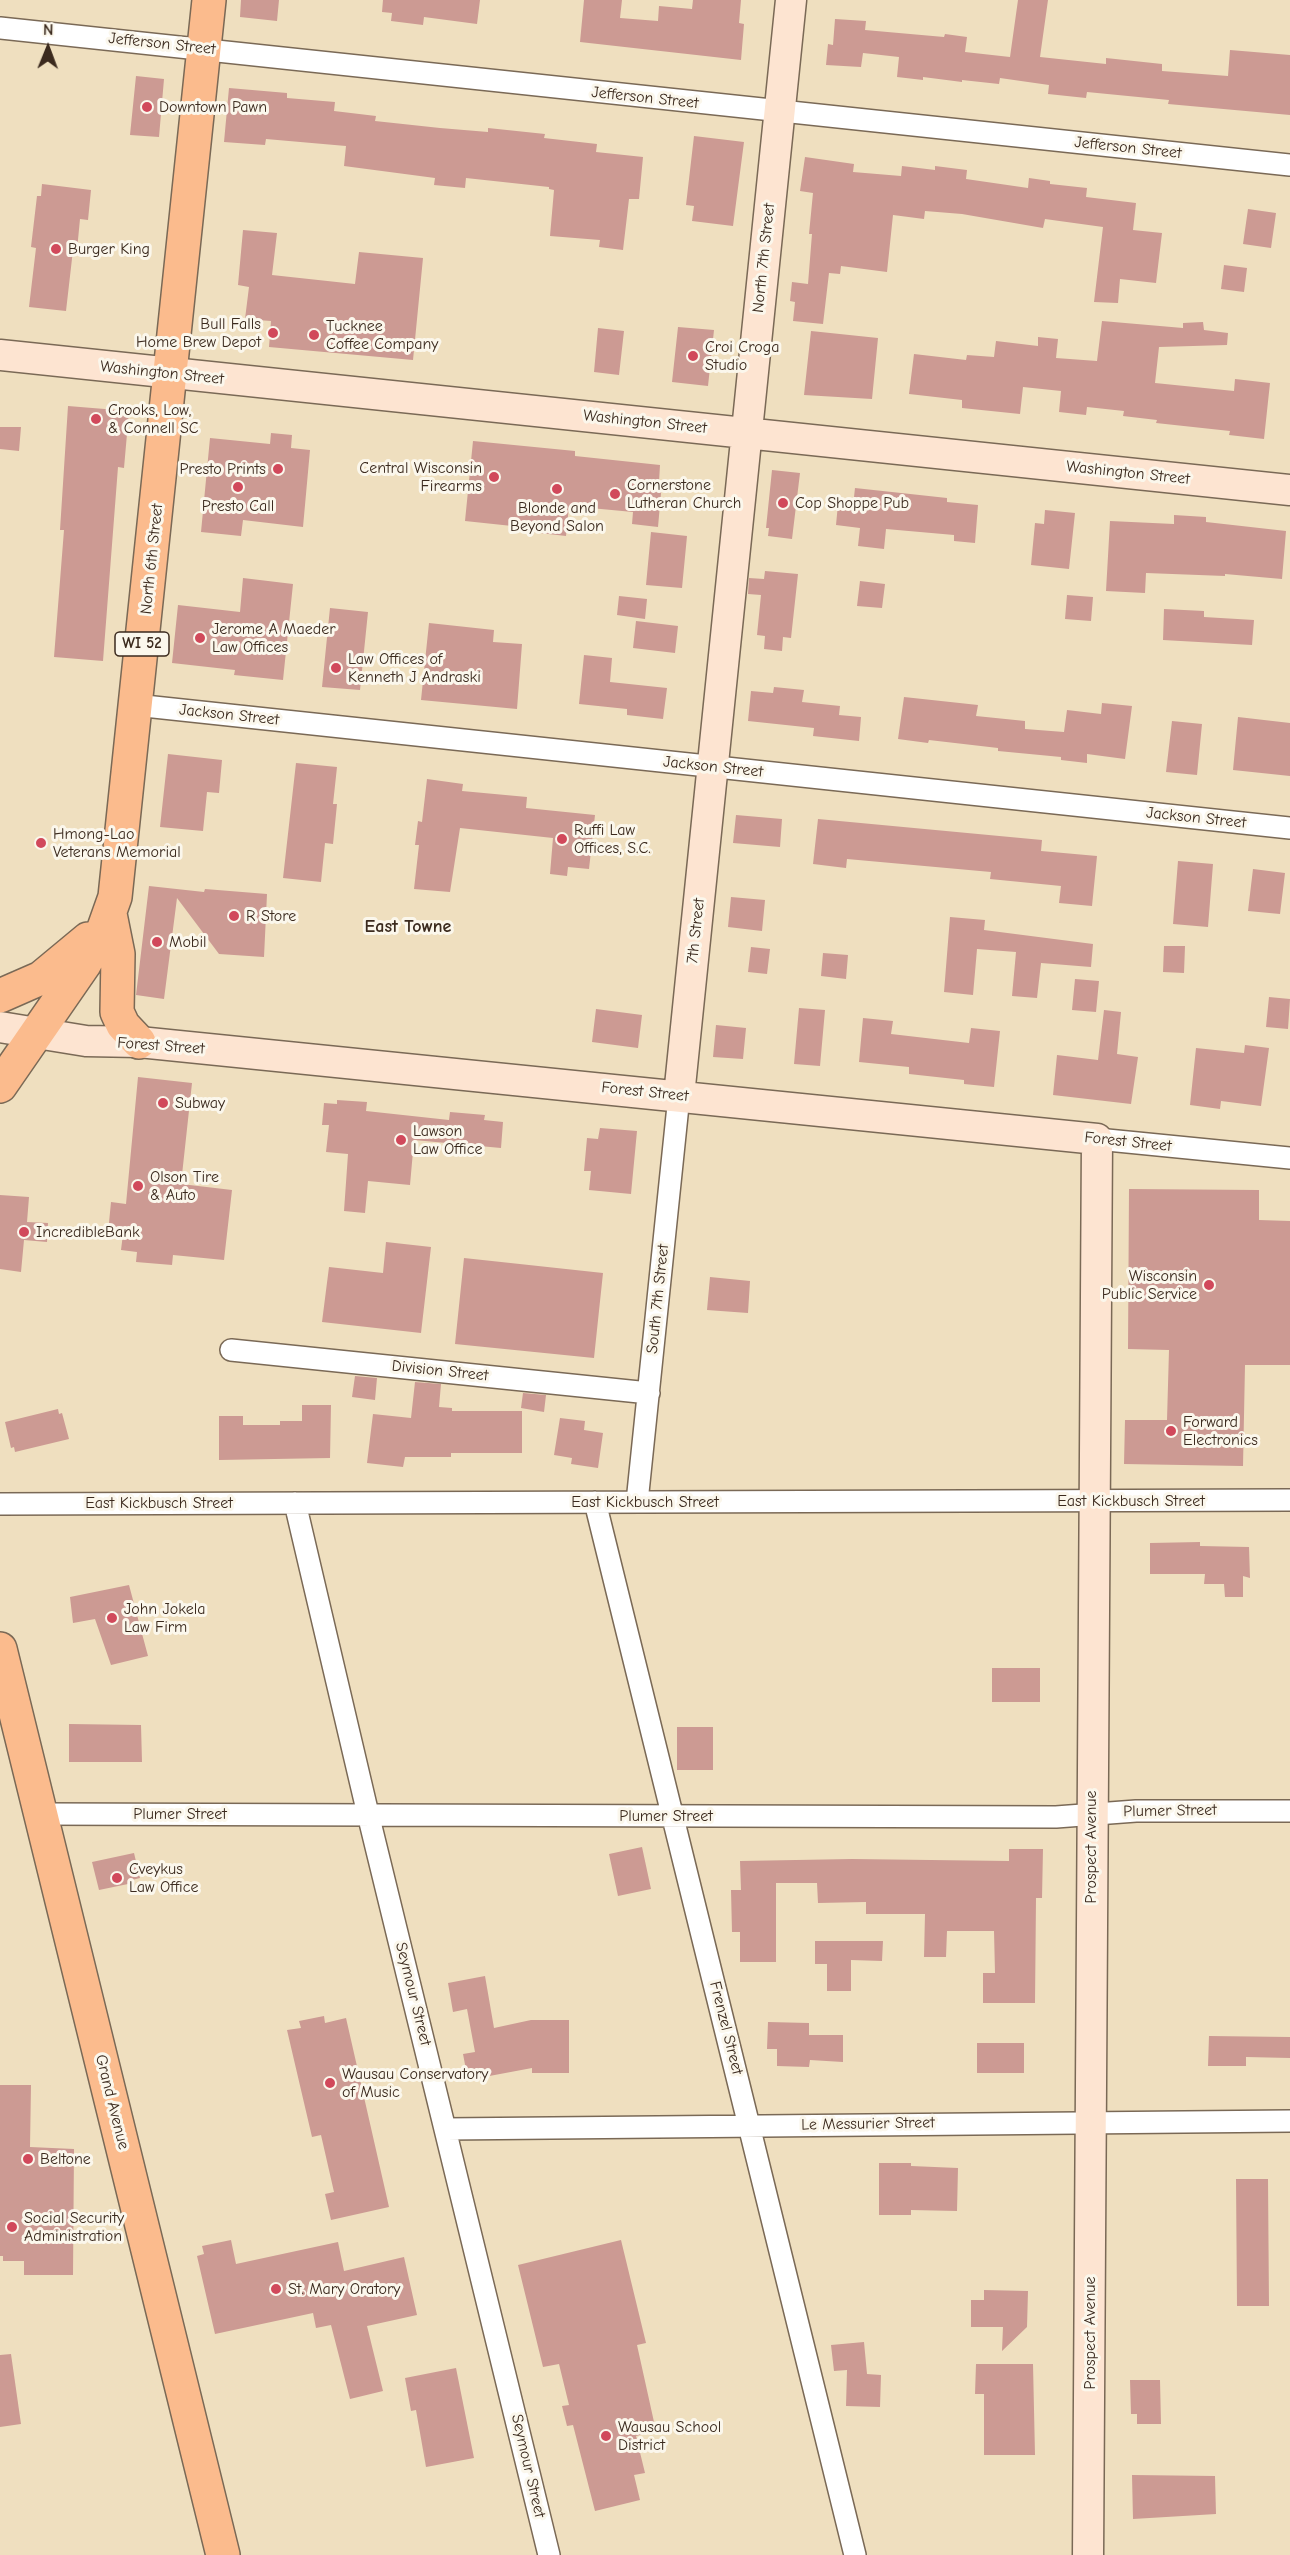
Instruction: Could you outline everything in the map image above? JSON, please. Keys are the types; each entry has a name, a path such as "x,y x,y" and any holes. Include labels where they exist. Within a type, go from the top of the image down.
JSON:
{"main road":[{"name":"North 6th Street","path":"0,1086 85,963 110,914 120,862 209,0"},
{"path":"0,996 24,987 53,969 88,939 110,914"},
{"path":"110,914 118,957 117,1012 126,1029 139,1042"},
{"name":"Grand Avenue","path":"0,1649 223,2555"}],"street":[{"name":"North 7th Street","path":"711,766 791,0"},
{"name":"Jefferson Street","path":"0,28 1290,165"},
{"name":"Washington Street","path":"0,356 1290,490"},
{"name":"Jackson Street","path":"135,705 1290,828"},
{"name":"7th Street","path":"679,1096 711,766"},
{"name":"Forest Street","path":"0,1027 86,1041 139,1042 1290,1158"},
{"name":"South 7th Street","path":"637,1502 679,1096"},
{"name":"Prospect Avenue","path":"1088,2555 1097,1139"},
{"name":"Division Street","path":"231,1350 649,1393"},
{"name":"East Kickbusch Street","path":"0,1504 1290,1500"},
{"name":"Frenzel Street","path":"595,1502 855,2555"},
{"name":"Seymour Street","path":"295,1503 368,1814 549,2555"},
{"name":"Plumer Street","path":"41,1814 1056,1817 1136,1811 1290,1811"},
{"name":"Le Messurier Street","path":"446,2129 1091,2121 1290,2121"}],"building":[{"path":"241,0 279,0 277,21 240,17"},
{"path":"383,0 480,0 477,24 424,17 423,25 391,21 392,13 382,12"},
{"path":"584,0 622,0 620,18 658,21 659,6 692,9 693,0 741,0 739,23 744,24 741,60 580,42"},
{"path":"1018,0 1048,0 1040,57 1106,64 1106,58 1162,64 1162,71 1228,76 1230,50 1290,55 1290,115 1168,104 1169,100 1087,92 1086,98 1048,94 1049,85 1000,78 999,84 897,77 899,57 863,53 861,67 826,65 828,44 833,45 835,19 866,21 865,30 967,37 965,52 1010,57"},
{"name":"Downtown Pawn","path":"136,76 164,79 159,137 130,135"},
{"path":"229,88 287,93 287,98 335,102 334,111 376,116 375,121 488,132 488,128 545,134 544,138 597,144 596,152 643,157 639,199 629,199 623,250 599,247 600,240 550,236 554,190 549,187 466,178 465,188 434,185 435,178 344,166 346,146 266,139 265,145 224,142"},
{"path":"694,136 744,142 733,226 692,221 694,206 686,205"},
{"path":"805,157 854,164 853,172 901,176 902,166 935,170 935,166 967,170 966,179 1028,188 1029,178 1050,181 1050,184 1087,188 1086,197 1136,203 1133,230 1162,233 1156,283 1120,279 1118,303 1094,302 1103,227 1045,219 1043,228 962,214 925,211 924,219 893,215 887,272 841,266 840,274 829,273 823,324 793,321 795,302 790,301 792,282 808,284 812,234 809,234 813,193 800,191"},
{"name":"Burger King","path":"42,184 91,190 88,220 80,219 77,250 73,250 66,311 29,307 36,248 31,247 37,196 41,196"},
{"path":"1248,209 1276,213 1271,248 1243,244"},
{"path":"243,230 277,233 272,275 355,284 359,252 423,258 413,360 269,347 271,321 245,319 249,287 238,285"},
{"path":"1224,265 1247,268 1244,292 1221,289"},
{"path":"1102,321 1183,328 1183,323 1203,322 1204,330 1228,333 1227,345 1159,347 1155,383 1234,391 1235,379 1270,383 1264,439 1229,435 1230,431 1156,423 1157,420 1123,416 1124,411 1087,407 1086,415 1059,412 1061,391 1023,387 1020,414 962,408 962,400 909,394 914,354 966,360 967,355 994,357 996,341 1038,346 1038,337 1058,339 1056,358 1097,361"},
{"name":"Croi Croga Studio","path":"678,327 714,330 708,386 672,382"},
{"path":"598,328 624,331 619,375 594,372"},
{"path":"811,331 878,338 872,399 804,395"},
{"path":"68,406 129,411 124,468 118,467 103,661 54,657 64,530 60,530"},
{"path":"0,427 21,427 19,451 0,449"},
{"path":"271,433 292,435 291,448 310,450 303,527 243,520 241,536 201,532 210,438 270,444"},
{"path":"473,441 575,451 575,456 660,465 659,482 662,482 658,527 632,524 633,512 569,506 566,536 531,532 531,528 465,521"},
{"path":"772,470 800,473 792,539 768,536 769,528 766,528"},
{"path":"855,488 947,498 947,502 978,505 975,543 954,541 954,535 886,529 884,549 858,546 860,528 836,525 838,504 853,506"},
{"path":"1045,510 1075,513 1069,569 1031,565 1035,523 1044,524"},
{"path":"1174,515 1206,517 1206,522 1286,531 1282,579 1225,574 1225,576 1146,573 1145,593 1106,591 1110,521 1174,524"},
{"path":"651,532 687,536 682,588 646,585"},
{"path":"765,571 798,574 791,638 783,637 782,651 764,649 765,636 757,635 761,595 748,594 749,578 764,579"},
{"path":"243,578 293,584 283,680 234,675 235,670 172,663 178,605 240,612"},
{"path":"860,581 885,584 882,608 857,606"},
{"path":"1067,595 1093,597 1091,621 1065,619"},
{"path":"619,596 647,599 645,619 617,615"},
{"path":"330,608 368,612 360,690 322,687"},
{"path":"1164,609 1204,611 1204,617 1254,620 1252,645 1163,640"},
{"path":"636,621 678,626 675,653 633,648"},
{"path":"429,623 494,630 493,642 522,644 517,709 421,700"},
{"path":"584,655 612,658 610,682 667,688 663,719 627,715 627,709 579,704"},
{"path":"774,687 804,690 802,702 840,706 839,715 861,717 859,741 813,736 814,728 748,721 751,691 773,693"},
{"path":"904,697 978,705 976,716 1025,721 1025,729 1064,732 1067,710 1101,714 1102,703 1132,706 1125,759 1087,754 1087,763 1061,760 1061,757 998,751 998,748 898,739"},
{"path":"1238,717 1290,723 1290,776 1233,770"},
{"path":"1172,721 1202,724 1197,775 1166,772"},
{"path":"168,754 222,760 219,793 207,792 203,831 160,827"},
{"path":"296,763 337,767 333,804 337,804 333,844 325,843 321,882 283,878"},
{"path":"427,779 463,784 462,791 527,797 526,808 595,815 589,869 568,867 567,876 550,874 553,838 460,828 450,892 414,889 419,845 415,845 418,821 422,822"},
{"path":"736,815 782,819 780,847 733,843"},
{"path":"818,819 1042,840 1041,851 1097,856 1092,906 1059,903 1061,886 990,879 991,872 847,859 846,868 813,864"},
{"path":"1178,861 1213,864 1208,927 1173,924"},
{"path":"1253,869 1285,873 1280,914 1248,911"},
{"path":"149,886 204,892 205,889 267,894 264,957 219,954 177,898 164,999 136,995"},
{"path":"731,897 765,900 762,931 728,927"},
{"path":"950,917 985,920 984,930 1093,944 1091,967 1041,963 1037,998 1012,996 1016,952 977,949 973,995 944,992"},
{"path":"1164,946 1185,946 1184,973 1163,972"},
{"path":"751,947 770,949 767,974 748,972"},
{"path":"823,953 848,955 846,979 821,976"},
{"path":"1075,979 1099,981 1096,1012 1072,1010"},
{"path":"1269,997 1290,999 1288,1029 1266,1027"},
{"path":"799,1008 825,1010 820,1066 794,1064"},
{"path":"596,1009 642,1015 638,1048 592,1042"},
{"path":"1104,1010 1121,1012 1117,1054 1138,1057 1131,1104 1053,1095 1057,1055 1098,1060"},
{"path":"863,1018 893,1021 891,1034 969,1043 971,1028 1000,1031 994,1087 964,1084 964,1080 909,1074 909,1067 859,1062"},
{"path":"716,1025 746,1028 743,1059 713,1057"},
{"path":"1245,1045 1269,1048 1261,1106 1221,1101 1220,1109 1190,1105 1196,1048 1244,1053"},
{"path":"138,1077 192,1083 181,1184 232,1190 224,1260 173,1255 172,1265 136,1262 137,1252 121,1250 123,1234 108,1233 111,1202 126,1204"},
{"path":"337,1100 367,1102 366,1111 449,1120 450,1112 485,1115 484,1120 503,1122 501,1148 414,1140 410,1185 368,1181 365,1213 344,1211 348,1154 326,1152 329,1125 322,1125 324,1103 337,1104"},
{"path":"600,1128 637,1131 631,1194 589,1190 591,1171 584,1171 587,1138 598,1139"},
{"name":"Wisconsin Public Service","path":"1129,1189 1259,1190 1259,1220 1290,1221 1290,1365 1245,1365 1243,1466 1124,1464 1125,1420 1167,1420 1169,1350 1128,1349"},
{"name":"IncredibleBank","path":"0,1195 29,1197 27,1222 48,1223 47,1242 24,1240 21,1272 0,1269"},
{"path":"386,1242 431,1247 421,1333 322,1322 329,1267 383,1273"},
{"path":"464,1258 603,1273 594,1358 455,1344"},
{"path":"710,1277 750,1281 748,1313 707,1310"},
{"path":"355,1376 377,1378 375,1400 352,1397"},
{"path":"415,1382 441,1384 439,1407 452,1408 452,1411 522,1411 522,1453 451,1453 451,1457 405,1457 403,1467 367,1463 373,1414 411,1418"},
{"path":"523,1393 546,1395 544,1412 521,1408"},
{"path":"302,1405 331,1405 330,1458 219,1460 219,1416 243,1416 243,1425 280,1425 280,1421 302,1421"},
{"path":"58,1409 59,1414 62,1413 69,1439 15,1452 14,1447 11,1448 5,1422"},
{"path":"560,1418 585,1421 584,1430 603,1433 598,1468 571,1464 572,1458 554,1455"},
{"path":"1200,1542 1200,1546 1249,1547 1250,1578 1243,1576 1243,1597 1225,1597 1224,1584 1204,1584 1205,1574 1150,1574 1150,1543"},
{"path":"129,1585 148,1656 111,1665 95,1619 73,1623 70,1597"},
{"path":"992,1668 1040,1668 1040,1702 992,1702"},
{"path":"69,1724 141,1725 142,1762 69,1762"},
{"path":"677,1727 713,1727 713,1770 677,1770"},
{"path":"642,1847 651,1889 618,1896 609,1854"},
{"path":"1009,1849 1043,1849 1042,1898 1036,1898 1035,2003 983,2003 983,1973 995,1973 994,1931 947,1931 946,1957 924,1957 925,1914 866,1914 866,1902 818,1903 817,1883 776,1883 776,1962 740,1962 740,1932 732,1932 731,1890 741,1890 740,1861 852,1859 1009,1861"},
{"path":"134,1853 140,1878 128,1881 128,1884 99,1890 92,1862"},
{"path":"815,1941 883,1941 882,1961 851,1960 851,1991 827,1991 827,1964 815,1964"},
{"path":"485,1976 494,2028 531,2020 569,2020 569,2073 532,2073 532,2068 468,2080 463,2054 475,2052 467,2009 453,2012 448,1983"},
{"name":"Wausau Conservatory of Music","path":"324,2016 325,2023 346,2018 389,2207 331,2220 325,2194 334,2192 321,2135 312,2137 287,2030 301,2028 299,2021"},
{"path":"768,2022 809,2023 809,2035 843,2035 843,2062 810,2060 809,2067 777,2066 777,2049 767,2049"},
{"path":"1209,2036 1290,2037 1290,2058 1246,2057 1246,2066 1208,2066"},
{"path":"977,2043 1024,2043 1024,2073 977,2073"},
{"path":"0,2085 31,2085 30,2147 74,2149 73,2275 24,2275 24,2261 3,2261 3,2256 0,2256"},
{"path":"879,2163 911,2163 911,2166 958,2168 957,2211 911,2210 911,2215 879,2215"},
{"path":"1236,2179 1268,2179 1269,2306 1237,2306"},
{"name":"St. Mary Oratory","path":"231,2240 236,2264 338,2242 344,2271 404,2257 417,2315 367,2326 383,2391 350,2399 331,2325 316,2328 313,2313 215,2334 197,2256 204,2254 202,2246"},
{"path":"621,2240 646,2343 637,2345 656,2431 636,2436 645,2473 634,2475 640,2500 595,2511 573,2425 567,2426 562,2406 569,2405 559,2364 543,2367 518,2265"},
{"path":"984,2290 1028,2291 1027,2327 1002,2351 1003,2327 971,2327 971,2300 984,2300"},
{"path":"864,2342 867,2374 881,2375 880,2407 846,2406 847,2370 834,2371 831,2345"},
{"path":"11,2354 21,2424 0,2427 0,2355"},
{"path":"976,2364 1033,2364 1035,2455 984,2455 984,2394 975,2394"},
{"path":"456,2368 474,2458 426,2467 416,2410 411,2411 405,2378"},
{"path":"1130,2380 1160,2380 1161,2424 1137,2424 1137,2414 1131,2414"},
{"path":"1132,2475 1215,2476 1216,2514 1133,2519"}],"place":[{"name":"Downtown Pawn","path":"147,107"},
{"name":"Burger King","path":"56,249"},
{"name":"Bull Falls Home Brew Depot","path":"273,333"},
{"name":"Tucknee Coffee Company","path":"314,335"},
{"name":"Croi Croga Studio","path":"693,356"},
{"name":"Crooks, Low, & Connell SC","path":"96,419"},
{"name":"Presto Prints","path":"278,469"},
{"name":"Central Wisconsin Firearms","path":"494,477"},
{"name":"Presto Call","path":"238,487"},
{"name":"Blonde and Beyond Salon","path":"557,489"},
{"name":"Cornerstone Lutheran Church","path":"615,494"},
{"name":"Cop Shoppe Pub","path":"783,503"},
{"name":"Jerome A Maeder Law Offices","path":"200,638"},
{"name":"Law Offices of Kenneth J Andraski","path":"336,668"},
{"name":"Ruffi Law Offices, S.C.","path":"562,839"},
{"name":"Hmong-Lao Veterans Memorial","path":"41,843"},
{"name":"R Store","path":"234,916"},
{"name":"Mobil","path":"157,942"},
{"name":"Subway","path":"163,1103"},
{"name":"Lawson Law Office","path":"401,1140"},
{"name":"Olson Tire & Auto","path":"138,1186"},
{"name":"IncredibleBank","path":"24,1232"},
{"name":"Wisconsin Public Service","path":"1209,1285"},
{"name":"Forward Electronics","path":"1171,1431"},
{"name":"John Jokela Law Firm","path":"112,1618"},
{"name":"Cveykus Law Office","path":"117,1878"},
{"name":"Wausau Conservatory of Music","path":"330,2083"},
{"name":"Beltone","path":"28,2159"},
{"name":"Social Security Administration","path":"12,2227"},
{"name":"St. Mary Oratory","path":"276,2289"},
{"name":"Wausau School District","path":"606,2436"}],"district":[{"name":"East Towne","path":"408,927"}]}
